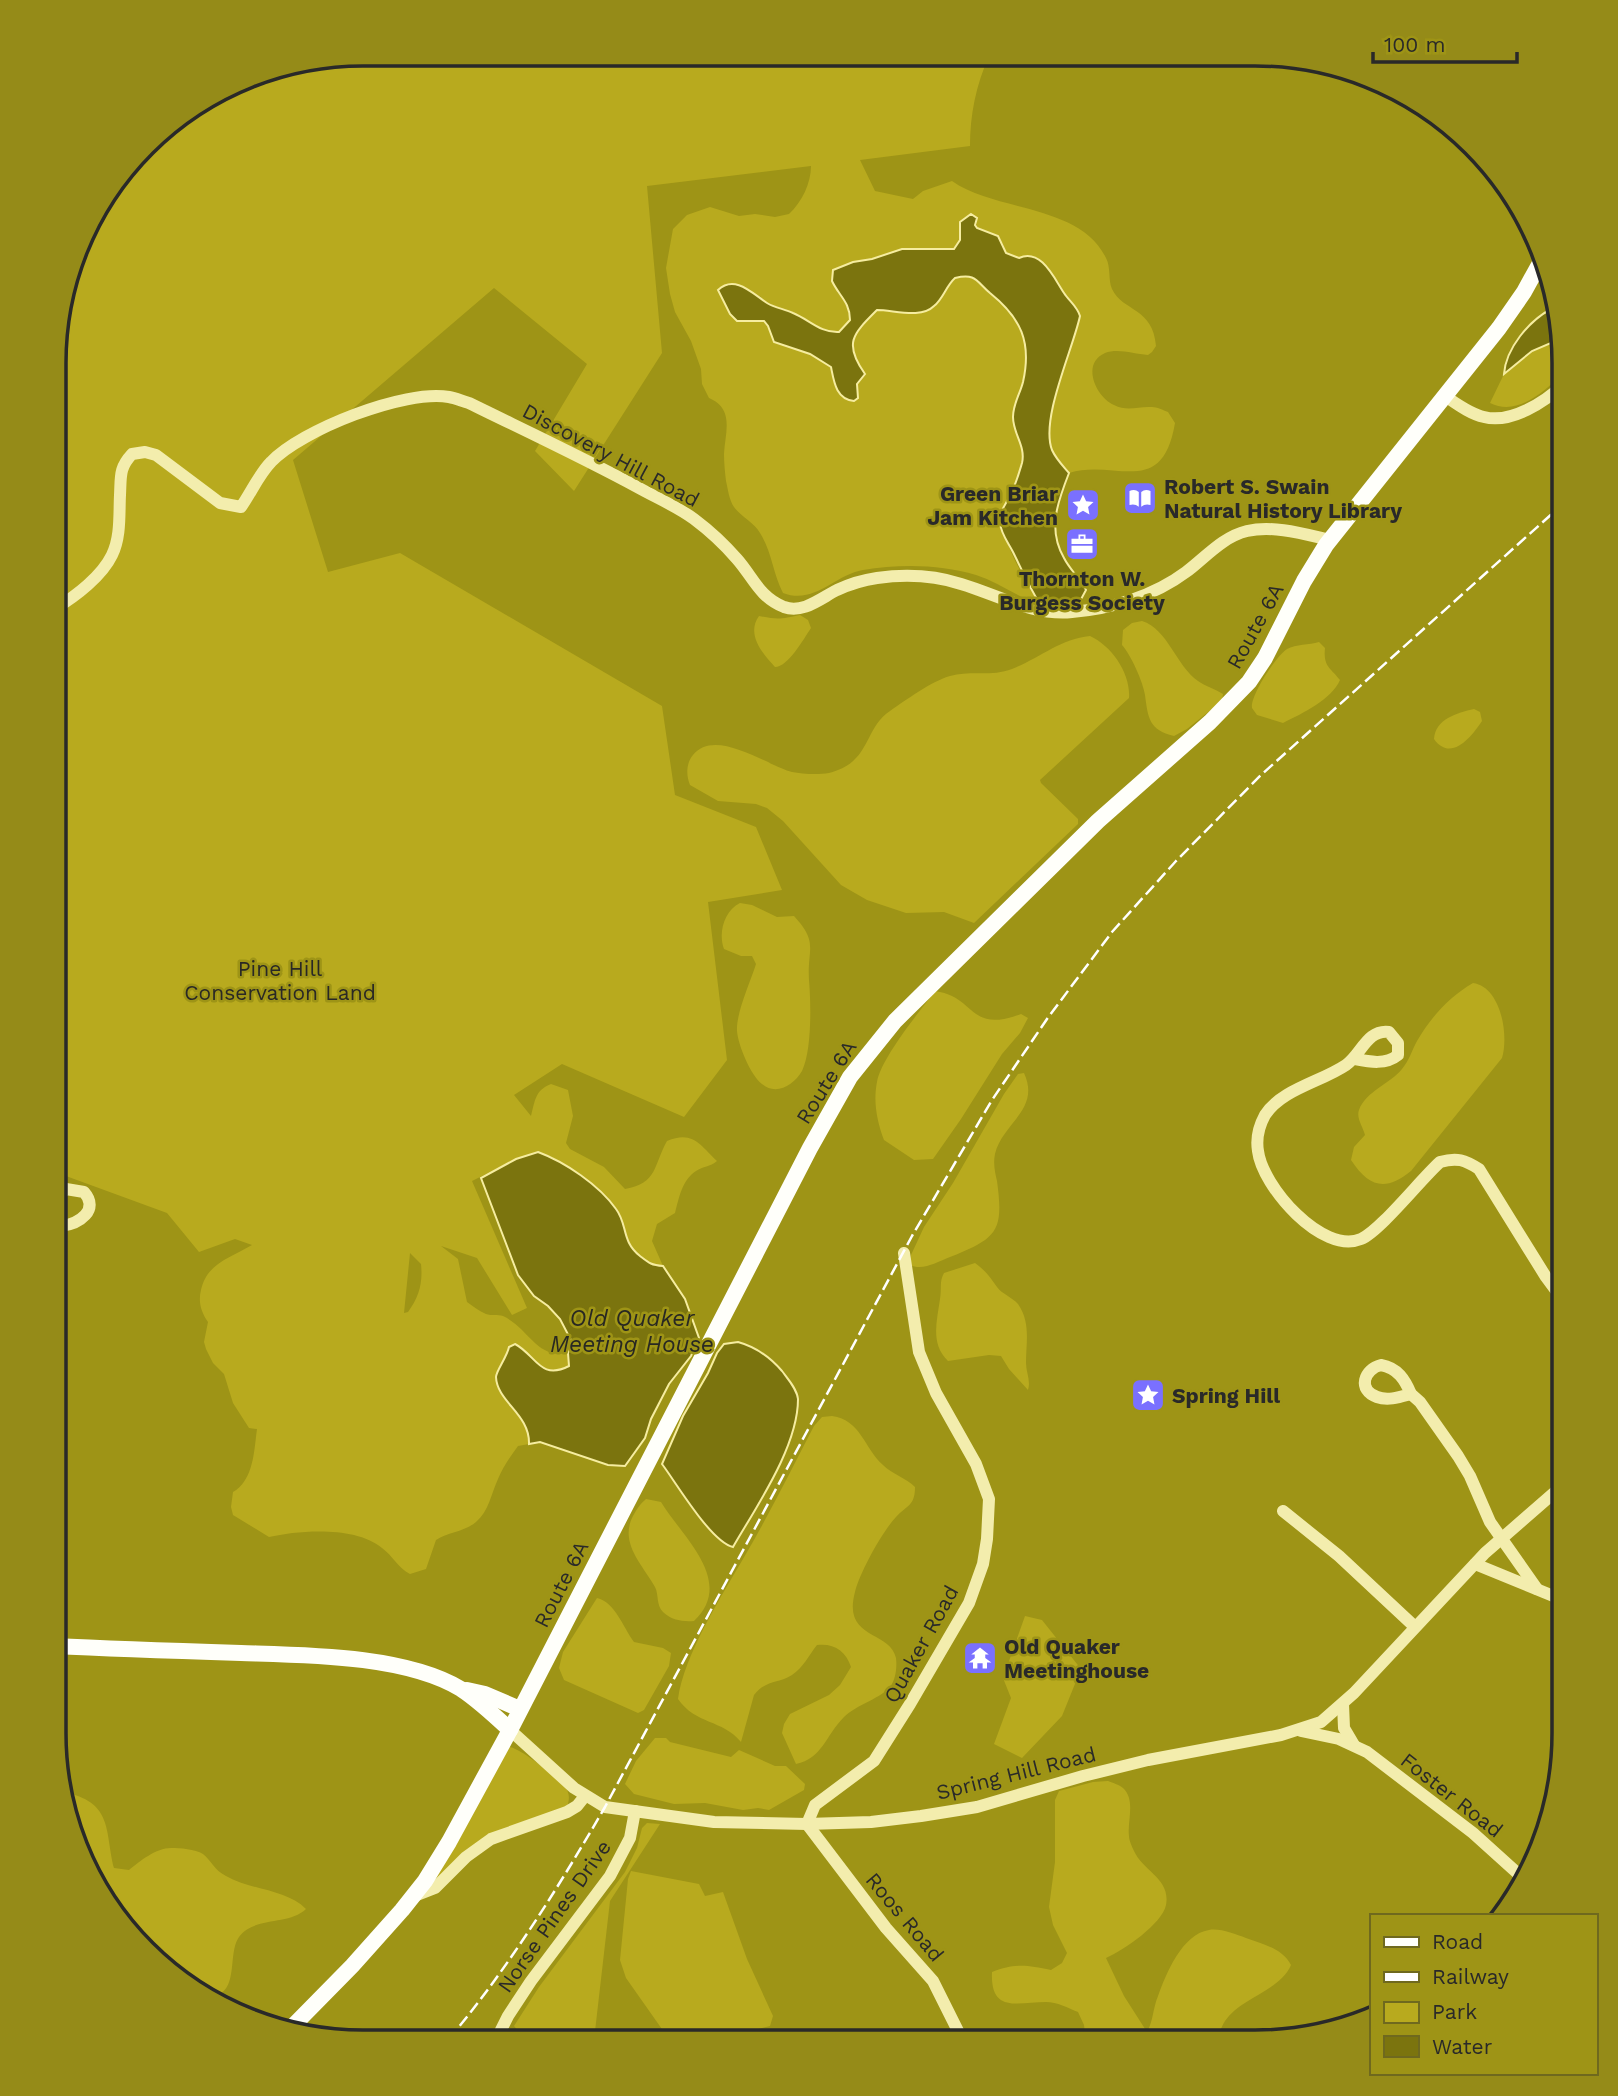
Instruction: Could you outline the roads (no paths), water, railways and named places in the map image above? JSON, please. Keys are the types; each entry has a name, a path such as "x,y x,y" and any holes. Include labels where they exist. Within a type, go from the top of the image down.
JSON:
{"main road":[{"name":"Route 6A","path":"297,2022 352,1966 412,1897 449,1842 510,1730 779,1207 850,1077 882,1035 917,998 1098,821 1210,722 1243,689 1265,658 1304,581 1330,540 1514,309 1536,269"},
{"path":"66,1646 347,1659 410,1670 461,1689 485,1694 520,1709"},
{"path":"461,1689 510,1730"}],"street":[{"path":"1446,396 1475,414 1496,418 1511,415 1539,403 1552,393"},
{"name":"Discovery Hill Road","path":"66,603 99,573 113,554 118,531 122,466 132,454 145,452 156,455 219,503 242,507 271,462 312,432 412,397 431,396 449,397 469,404 618,477 693,518 739,561 756,588 767,598 788,608 811,604 857,582 924,575 961,583 1038,611 1074,612 1125,602 1160,587 1187,571 1220,544 1243,532 1278,530 1330,540"},
{"path":"1355,1059 1275,1104 1263,1121 1257,1137 1258,1153 1268,1175 1289,1204 1321,1235 1334,1241 1358,1241 1379,1225 1440,1162 1452,1158 1466,1161 1479,1169 1552,1285"},
{"name":"Quaker Road","path":"807,1824 815,1805 874,1761 969,1603 983,1564 989,1499 976,1464 936,1393 919,1352 904,1252"},
{"path":"1411,1394 1420,1402 1458,1456 1500,1540 1536,1589"},
{"name":"Spring Hill Road","path":"510,1730 585,1796 605,1807 715,1822 807,1824 871,1822 977,1807 1083,1776 1300,1731 1321,1722 1343,1704 1475,1564 1552,1495"},
{"path":"1283,1511 1339,1556 1414,1626"},
{"path":"1475,1564 1552,1596"},
{"path":"1343,1704 1345,1728 1354,1745"},
{"name":"Foster Road","path":"1300,1731 1324,1734 1367,1752 1473,1833 1517,1872"},
{"path":"412,1897 435,1888 466,1857 491,1839 567,1812 577,1807 585,1796"},
{"name":"Norse Pines Drive","path":"502,2030 531,1981 610,1876 630,1838 635,1811"},
{"name":"Roos Road","path":"807,1824 886,1928 933,1981 958,2030"}],"water":[{"path":"971,214 977,218 977,228 998,236 1006,253 1019,258 1034,257 1046,266 1080,316 1054,403 1049,437 1052,450 1069,473 1058,505 1055,526 1064,558 1086,590 1079,603 1040,604 1002,531 1001,514 1023,457 1013,417 1023,382 1025,343 1010,312 978,282 972,277 955,278 937,303 922,312 877,310 854,339 854,354 865,374 857,384 858,398 854,401 848,400 840,393 831,367 810,354 774,342 764,321 737,321 730,314 718,290 731,284 744,287 770,305 793,313 821,328 839,332 850,320 850,314 832,281 833,270 902,249 954,249 960,240 960,222"},
{"path":"1547,312 1551,343 1532,351 1504,374 1514,345 1527,328"},
{"name":"Old Quaker Meeting House","path":"538,1152 581,1175 609,1200 620,1215 630,1245 650,1263 663,1266 685,1299 699,1338 691,1356 669,1384 651,1419 645,1438 625,1466 608,1465 540,1442 529,1444 524,1424 498,1386 498,1371 509,1347 515,1344 545,1369 559,1370 569,1366 568,1353 572,1342 560,1319 534,1296 518,1275 481,1178 516,1159"},
{"path":"738,1342 773,1361 792,1384 798,1399 791,1437 783,1456 764,1495 733,1547 724,1543 705,1524 662,1464 683,1416 717,1353 724,1344"}],"railway":[{"path":"456,2030 551,1897 605,1807 912,1236 992,1100 1047,1019 1112,932 1176,861 1261,775 1552,514"}],"place":[{"name":"Robert S. Swain Natural History Library","path":"1140,498"},
{"name":"Green Briar Jam Kitchen","path":"1083,505"},
{"name":"Thornton W. Burgess Society","path":"1082,544"},
{"name":"Spring Hill","path":"1148,1395"},
{"name":"Old Quaker Meetinghouse","path":"980,1658"}],"park label":[{"name":"Pine Hill Conservation Land","path":"280,980"}]}
